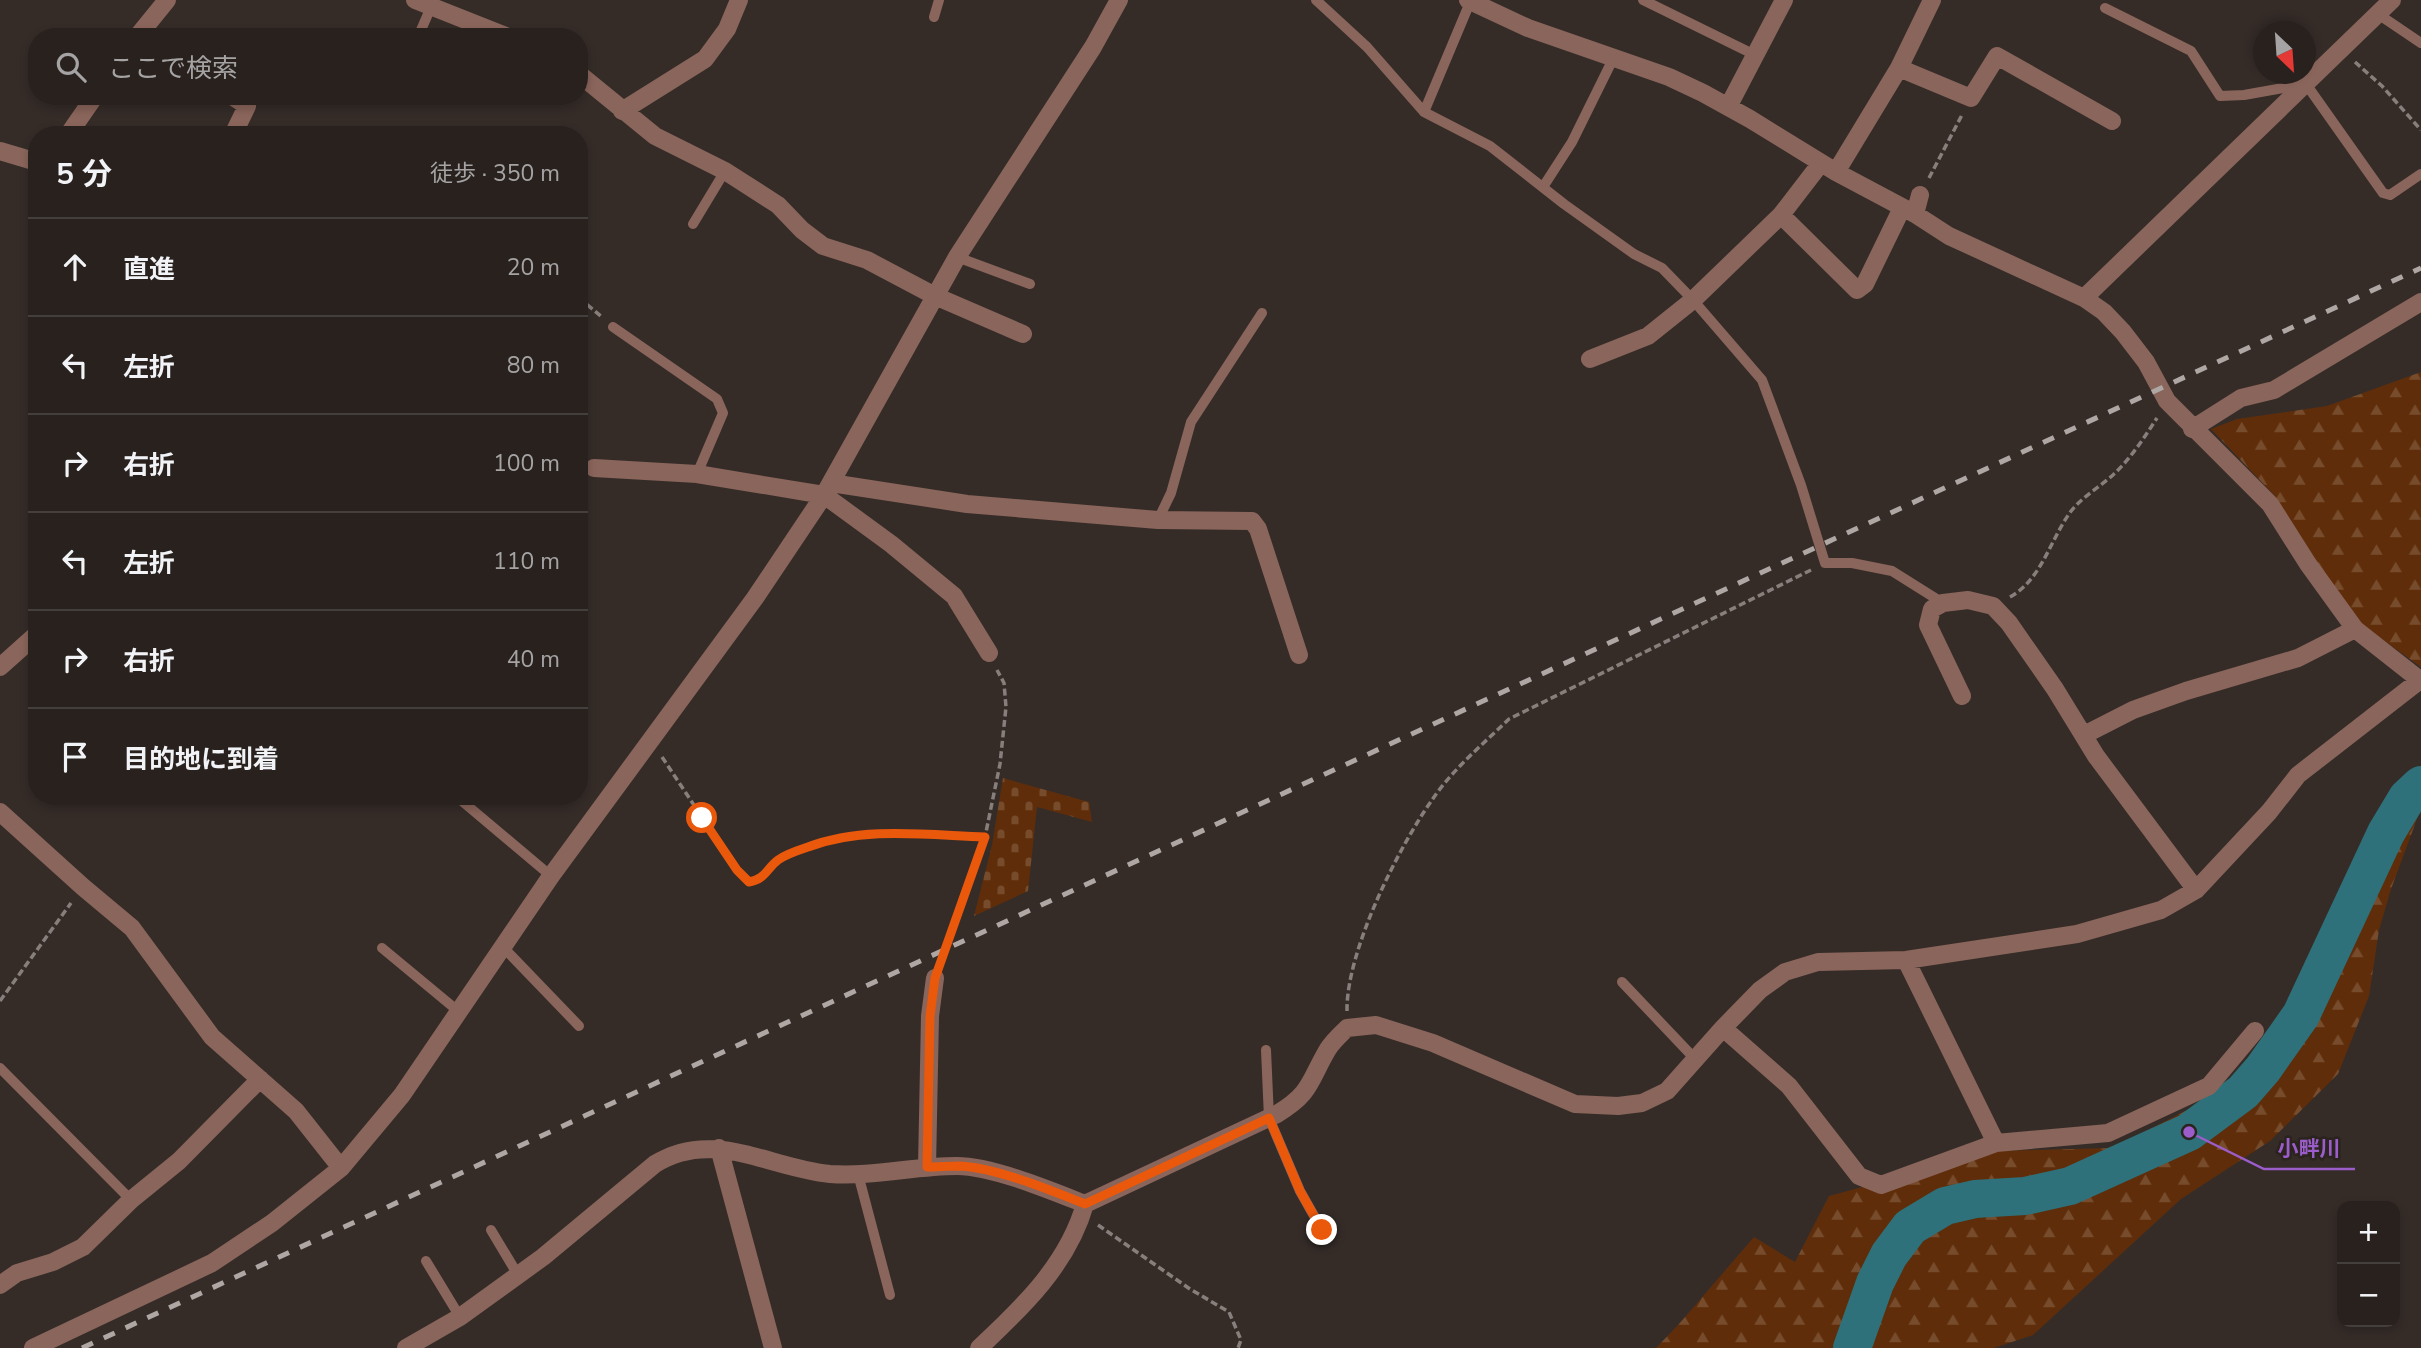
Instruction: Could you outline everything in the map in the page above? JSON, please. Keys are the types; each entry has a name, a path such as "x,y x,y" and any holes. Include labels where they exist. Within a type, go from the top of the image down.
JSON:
{"street":[{"path":"144,28 167,0"},
{"path":"622,111 705,59 727,29 739,0"},
{"path":"33,1348 212,1263 272,1223 341,1168 402,1095 551,876 755,598 828,489 957,257 1093,47 1119,0"},
{"path":"979,1348 1023,1307 1061,1258 1083,1209 1295,1103 1309,1087 1329,1046 1347,1028 1376,1025 1433,1043 1575,1104 1618,1106 1642,1103 1667,1091 1760,990 1785,972 1818,962 1906,960 2077,934 2161,910 2196,890 2261,821 2298,775 2420,680 2355,629 2308,564 2270,504 2192,429 2167,401 2146,362 2104,312 2084,298 1949,236 1728,107 1669,78 1528,28 1470,0"},
{"path":"1728,107 1784,0"},
{"path":"1590,359 1648,336 1693,300 1828,167 1899,68 1932,0"},
{"path":"2316,74 2392,0"},
{"path":"423,3 486,28"},
{"path":"1899,68 1971,99 1997,56 2112,121"},
{"path":"588,82 655,136 726,171 778,205 822,246 867,260 935,296 1023,334"},
{"path":"2084,298 2306,84"},
{"path":"74,126 89,105"},
{"path":"237,126 246,105"},
{"path":"0,151 28,159"},
{"path":"1781,215 1857,290 1865,284 1920,195"},
{"path":"2192,429 2241,398 2274,390 2421,302"},
{"path":"594,468 697,474 967,504 1158,520 1252,521 1258,529 1299,655"},
{"path":"828,489 954,596 989,653"},
{"path":"1962,696 1928,625 1932,609 1943,603 1968,600 1993,606 2016,634 2096,755 2196,890"},
{"path":"2084,735 2133,710 2186,691 2298,659 2355,629"},
{"path":"0,667 28,642"},
{"path":"0,812 132,928 212,1037 296,1111 341,1168"},
{"path":"1906,960 1996,1143"},
{"path":"927,1167 930,1016 935,978"},
{"path":"1723,1028 1789,1086 1859,1176 1881,1185 1996,1143 2108,1133 2208,1086 2256,1031"},
{"path":"0,1285 18,1273 53,1262 83,1247 131,1200 179,1161 260,1079"},
{"path":"406,1348 460,1317 543,1257 654,1164 670,1154 688,1150 719,1148 825,1173 858,1174 960,1166 1058,1193 1083,1209"},
{"path":"719,1148 773,1348"}],"lane":[{"path":"934,17 939,0"},
{"path":"1316,0 1367,47 1424,112 1490,146 1634,254 1662,268 1693,300 1762,380 1801,485 1825,563 1862,565 1892,571 1943,603"},
{"path":"1424,112 1470,0"},
{"path":"1643,0 1755,55"},
{"path":"419,28 423,3"},
{"path":"2105,8 2191,51 2220,96 2244,95 2306,84 2383,193 2390,195 2421,174"},
{"path":"2378,14 2421,43"},
{"path":"1543,187 1572,142 1614,59"},
{"path":"693,224 726,171"},
{"path":"957,257 1030,284"},
{"path":"1158,520 1171,493 1191,422 1262,313"},
{"path":"613,327 717,399 723,413 697,474"},
{"path":"467,805 551,876"},
{"path":"502,946 579,1026"},
{"path":"382,947 458,1012"},
{"path":"1622,982 1696,1060"},
{"path":"1266,1050 1269,1118 1300,1191 1322,1230"},
{"path":"0,1068 131,1200"},
{"path":"858,1174 890,1295"},
{"path":"491,1230 518,1275"},
{"path":"426,1261 460,1317"}],"path":[{"path":"2340,49 2382,86 2421,130"},
{"path":"1920,195 1971,99"},
{"path":"588,306 613,327"},
{"path":"1993,606 2014,594 2027,582 2048,555 2069,514 2077,504 2116,473 2135,452 2167,401"},
{"path":"1347,1028 1346,996 1357,954 1378,897 1432,799 1491,736 1509,719 1825,563"},
{"path":"935,978 985,837 1000,764 1006,707 1004,683 989,653"},
{"path":"651,741 737,870 749,882 759,880 778,859 809,846 842,837 892,834 985,837"},
{"path":"0,1001 83,887"},
{"path":"1083,1209 1190,1289 1229,1312 1241,1340 1238,1348"}],"green space":[{"path":"2421,372 2421,667 2358,622 2310,557 2275,496 2211,429 2237,419 2327,406"},
{"path":"1003,778 1089,802 1092,822 1037,807 1028,891 974,916 992,845"},
{"path":"2421,808 2379,930 2369,996 2338,1074 2270,1141 2181,1199 2033,1335 1994,1348 1656,1348 1754,1237 1795,1262 1829,1196 1997,1151 2112,1148 2223,1092 2279,1027 2340,949 2379,865"}],"waterway":[{"path":"1852,1348 1875,1283 1889,1255 1910,1227 1945,1206 1975,1199 2025,1196 2070,1186 2189,1132 2243,1092 2263,1069 2301,1015 2386,833 2407,798 2421,785"}],"railway":[{"path":"82,1348 2421,268"}],"place":[{"name":"小畔川","path":"2189,1132"}],"route":[{"path":"702,818 737,870 749,882 759,880 778,859 809,846 842,837 892,834 985,837 935,978 930,1016 927,1167 960,1166 980,1170 1058,1193 1085,1204 1269,1118 1300,1191 1322,1230"}]}
